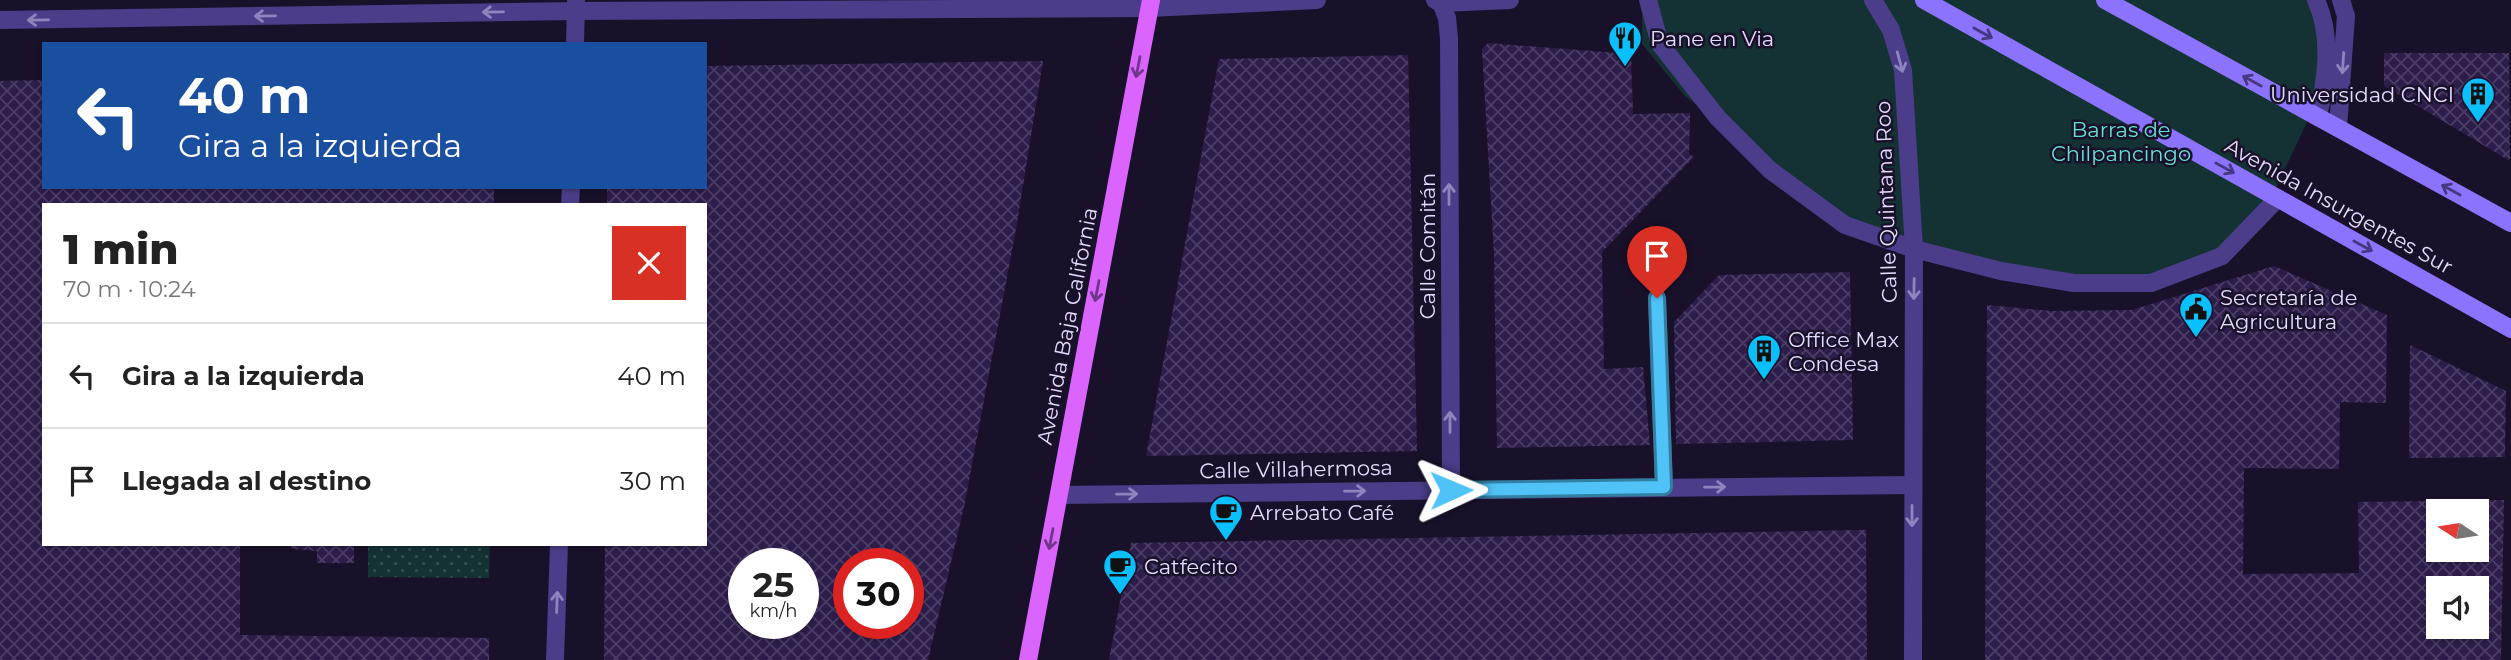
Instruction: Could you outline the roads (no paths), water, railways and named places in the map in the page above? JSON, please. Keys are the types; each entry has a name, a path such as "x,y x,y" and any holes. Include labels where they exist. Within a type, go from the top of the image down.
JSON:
{"main road":[{"name":"Avenida Insurgentes Sur","path":"1924,0 2511,329"},
{"path":"2105,0 2511,223"},
{"name":"Avenida Baja California","path":"1028,660 1150,4"}],"street":[{"path":"0,20 576,6 1150,4 1317,0"},
{"path":"1438,1 1510,0"},
{"path":"1648,0 1660,44 1718,118 1770,170 1845,225 1914,249 2001,271 2074,282 2151,283 2222,256 2278,198"},
{"name":"Calle Quintana Roo","path":"1873,0 1891,30 1903,70 1914,249 1913,660"},
{"path":"2316,0 2325,20 2325,84 2318,117"},
{"path":"2338,128 2346,16 2341,0"},
{"name":"Calle Comitán","path":"1438,1 1449,38 1451,490"},
{"path":"575,42 576,6"},
{"path":"1657,298 1664,487"},
{"name":"Calle Villahermosa","path":"1059,495 1912,485"},
{"path":"555,660 559,546"}],"place":[{"name":"Pane en Via","path":"1625,68"},
{"name":"Universidad CNCI","path":"2478,124"},
{"name":"Secretaría de Agricultura","path":"2196,339"},
{"name":"Office Max Condesa","path":"1764,381"},
{"name":"Arrebato Café","path":"1226,542"},
{"name":"Catfecito","path":"1120,596"}],"park label":[{"name":"Barras de Chilpancingo","path":"2121,141"}]}
